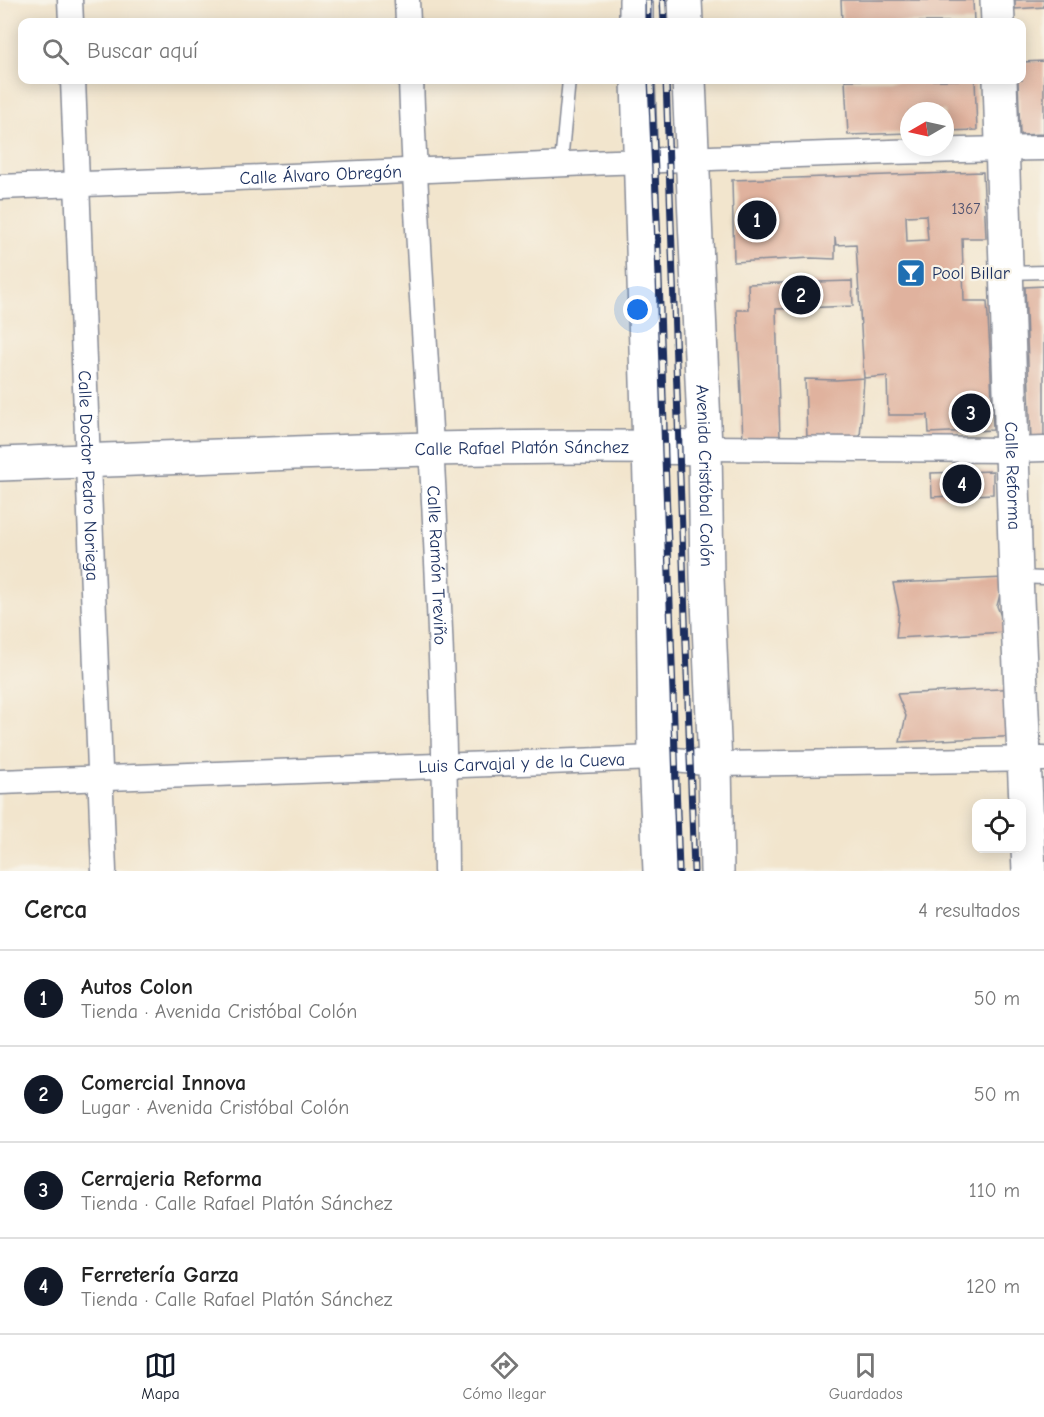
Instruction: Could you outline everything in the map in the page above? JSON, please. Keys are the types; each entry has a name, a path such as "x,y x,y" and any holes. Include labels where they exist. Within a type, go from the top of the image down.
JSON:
{"main road":[{"path":"636,0 636,18"},
{"path":"686,0 686,18"},
{"path":"997,0 998,18"},
{"path":"638,84 653,582 655,758 660,871"},
{"name":"Avenida Cristóbal Colón","path":"689,84 705,448 706,578 715,764 717,871"},
{"name":"Calle Reforma","path":"1000,84 1011,450 1030,577 1034,760 1029,871"},
{"name":"Calle Rafael Platón Sánchez","path":"0,464 431,449 705,448"}],"street":[{"path":"70,0 71,18"},
{"path":"407,0 408,18"},
{"name":"Calle Doctor Pedro Noriega","path":"73,84 104,871"},
{"name":"Calle Ramón Treviño","path":"411,84 414,172 431,449 445,766 446,871"},
{"path":"692,158 1044,148"},
{"name":"Calle Álvaro Obregón","path":"0,187 414,172 692,158"},
{"name":"Calle Rafael Platón Sánchez","path":"705,448 1011,450 1044,448"},
{"name":"Luis Carvajal y de la Cueva","path":"0,782 655,758 715,764 1034,760"}],"lane":[{"path":"561,163 569,84"},
{"path":"1006,273 1044,272"}],"building":[{"path":"841,0 973,0 974,18 842,18"},
{"path":"1015,0 1044,0 1044,7 1015,9"},
{"path":"1044,61 1044,134 1020,135 1018,84 1026,84 1026,62"},
{"path":"845,84 975,84 977,130 954,131 954,102 900,102 900,133 848,135"},
{"path":"983,172 986,238 962,238 964,301 987,301 993,430 929,433 928,415 888,415 887,376 864,378 856,244 836,245 835,237 835,259 734,262 732,180","holes":["926,215 928,240 907,241 906,216"]},
{"path":"852,281 853,306 776,309 780,438 743,440 737,310 749,310 748,284"},
{"path":"1044,286 1044,440 1031,441 1025,287"},
{"path":"864,378 860,438 807,439 805,379"},
{"path":"993,471 993,494 932,497 931,473"},
{"path":"1004,578 997,606 1007,632 896,638 899,611 893,583"},
{"path":"1020,688 1022,736 900,742 906,716 897,694"}],"railway":[{"path":"648,0 648,18"},
{"path":"663,0 664,18"},
{"path":"651,84 679,871"},
{"path":"666,84 694,871"}],"place":[{"name":"Autos Colon","path":"757,220"},
{"name":"Pool Billar","path":"911,273"},
{"name":"Comercial Innova","path":"801,295"},
{"name":"Cerrajeria Reforma","path":"971,413"},
{"name":"Ferretería Garza","path":"962,484"}]}
